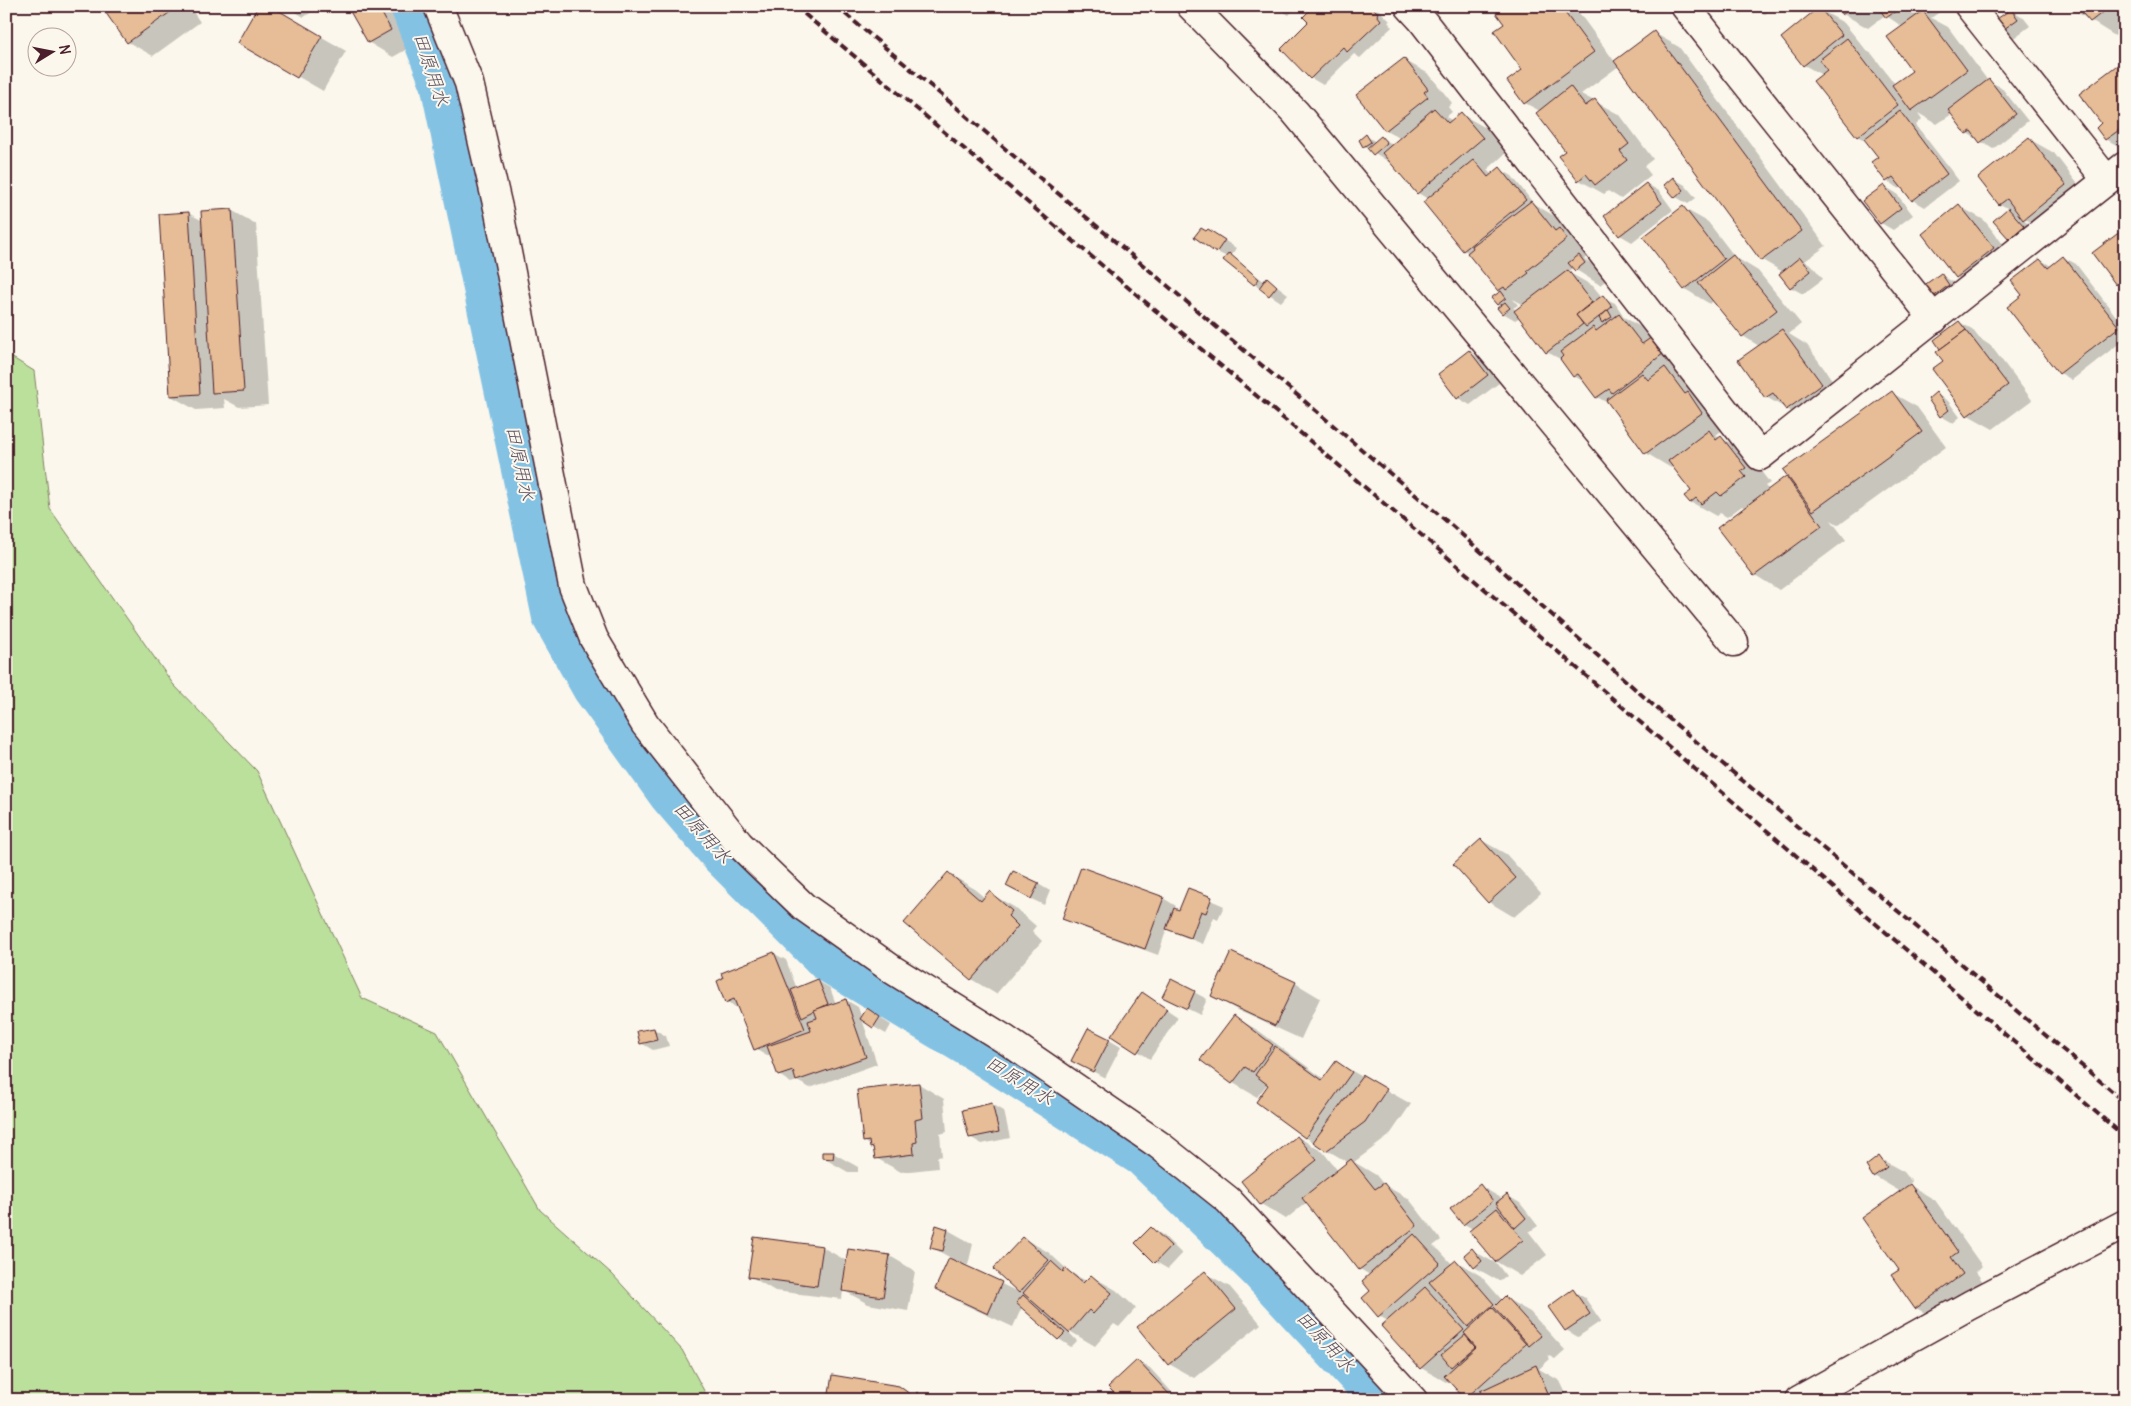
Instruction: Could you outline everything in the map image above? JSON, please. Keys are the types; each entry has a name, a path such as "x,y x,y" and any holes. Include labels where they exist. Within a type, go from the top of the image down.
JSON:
{"street":[{"path":"438,6 469,83 500,222 573,586 594,639 645,724 739,844 804,907 893,970 1006,1040 1159,1145 1228,1200 1413,1400"},
{"path":"1191,6 1294,112 1734,642"},
{"path":"1685,6 1934,319"},
{"path":"1423,10 1760,456 2116,173 1969,6"},
{"path":"1799,1400 1970,1305 2125,1224"}],"green space":[{"path":"6,354 34,371 50,509 173,684 257,771 362,998 437,1032 540,1210 612,1274 682,1350 709,1400 6,1400"}],"building":[{"path":"101,6 175,6 176,8 127,43"},
{"path":"258,6 271,6 322,36 297,78 237,43"},
{"path":"347,6 378,6 391,30 368,43"},
{"path":"1314,6 1371,6 1378,13 1377,15 1381,20 1347,52 1343,47 1310,79 1281,49 1308,22 1303,17"},
{"path":"1505,6 1560,6 1594,52 1524,104 1507,81 1522,70 1494,31 1504,24 1496,13"},
{"path":"1836,6 1853,6 1842,15"},
{"path":"1877,6 1903,6 1886,18"},
{"path":"2069,6 2099,6 2103,12 2090,22 2078,8 2073,11"},
{"path":"2114,6 2125,6 2125,19"},
{"path":"1819,7 1842,35 1803,66 1781,38"},
{"path":"2011,9 2018,19 1997,34 1990,24"},
{"path":"1923,11 1967,70 1911,111 1892,85 1912,71 1887,37"},
{"path":"1654,31 1802,231 1761,261 1614,61"},
{"path":"1847,38 1898,105 1857,137 1813,81 1827,70 1819,60"},
{"path":"1404,58 1428,89 1424,92 1428,97 1385,131 1356,95"},
{"path":"2120,63 2125,70 2125,126 2105,140 2096,128 2101,123 2079,94"},
{"path":"1989,79 2016,114 1980,143 1971,131 1966,134 1948,110"},
{"path":"1570,86 1585,106 1595,99 1629,144 1620,151 1627,160 1595,185 1586,174 1578,181 1558,156 1565,151 1536,113"},
{"path":"1434,108 1448,123 1461,112 1483,138 1417,194 1382,153"},
{"path":"1900,111 1947,174 1912,201 1893,177 1886,182 1871,162 1878,157 1864,139"},
{"path":"1366,134 1371,142 1363,147 1359,140"},
{"path":"1381,136 1387,143 1373,155 1367,148"},
{"path":"2029,137 2066,185 2023,220 2007,199 1999,205 1978,178"},
{"path":"1474,160 1488,177 1500,167 1526,200 1463,251 1423,202"},
{"path":"1673,177 1684,190 1675,198 1664,185"},
{"path":"1646,183 1662,203 1619,236 1604,216"},
{"path":"1884,185 1901,208 1880,224 1862,201"},
{"path":"1531,201 1555,231 1559,228 1567,239 1527,271 1529,273 1506,290 1504,287 1498,291 1467,253 1473,248 1472,246"},
{"path":"1959,204 1994,248 1956,278 1922,234"},
{"path":"1683,206 1724,259 1684,290 1643,237"},
{"path":"2008,208 2024,226 2009,239 1993,221"},
{"path":"232,209 244,391 212,393 201,211"},
{"path":"189,212 200,394 170,396 159,214"},
{"path":"1201,228 1206,231 1208,229 1225,240 1216,253 1194,237"},
{"path":"2125,228 2125,277 2116,285 2092,253"},
{"path":"1229,253 1259,279 1254,285 1223,260"},
{"path":"1579,255 1585,263 1575,271 1568,263"},
{"path":"1733,255 1777,310 1742,337 1698,283"},
{"path":"2063,256 2119,327 2059,374 2007,307 2022,295 2011,281 2040,259 2048,268"},
{"path":"1800,257 1811,271 1790,288 1779,274"},
{"path":"1568,270 1592,302 1576,315 1583,324 1546,353 1514,311"},
{"path":"1941,273 1949,285 1932,298 1919,289"},
{"path":"1267,277 1277,286 1269,296 1259,288"},
{"path":"1501,291 1506,298 1497,305 1491,298"},
{"path":"1603,295 1612,307 1586,327 1576,315"},
{"path":"1505,302 1510,308 1502,314 1497,308"},
{"path":"1608,310 1612,317 1602,323 1599,318"},
{"path":"1619,314 1642,344 1652,337 1664,353 1612,393 1609,389 1596,398 1578,374 1573,377 1560,359 1563,356 1560,352 1593,327 1596,331"},
{"path":"1959,321 1966,330 1940,349 1934,340"},
{"path":"1782,329 1822,384 1786,410 1773,393 1765,398 1738,360"},
{"path":"1966,330 2008,385 1967,416 1932,369 1943,361 1936,352"},
{"path":"1469,350 1488,375 1457,399 1438,374"},
{"path":"1665,367 1685,394 1688,392 1702,413 1645,454 1606,400 1642,373 1648,380"},
{"path":"1892,391 1922,432 1813,511 1783,470"},
{"path":"1936,392 1949,410 1940,417 1928,399"},
{"path":"1709,430 1716,440 1721,436 1746,468 1741,471 1746,477 1721,496 1717,492 1701,504 1696,498 1690,503 1684,496 1691,491 1668,461"},
{"path":"1786,476 1822,526 1754,576 1717,528"},
{"path":"1481,839 1516,878 1488,903 1453,864"},
{"path":"1081,867 1164,897 1145,949 1062,919"},
{"path":"1013,871 1039,883 1031,899 1006,886"},
{"path":"948,872 981,901 989,891 1012,911 1008,916 1018,926 971,980 904,923"},
{"path":"1188,888 1212,897 1206,913 1201,911 1191,938 1166,929 1174,908 1179,910"},
{"path":"774,952 805,1029 754,1050 734,999 725,1003 717,981 723,978 721,973"},
{"path":"1231,952 1296,982 1275,1026 1211,996"},
{"path":"818,979 828,1004 802,1017 791,990"},
{"path":"1171,979 1195,991 1187,1009 1162,997"},
{"path":"1142,992 1167,1009 1137,1053 1111,1036"},
{"path":"846,999 866,1057 796,1081 793,1071 778,1076 767,1046 811,1031 808,1021 817,1018 814,1010"},
{"path":"867,1008 880,1017 873,1028 860,1019"},
{"path":"1234,1015 1273,1045 1253,1072 1245,1067 1232,1084 1200,1060"},
{"path":"654,1028 657,1040 640,1044 637,1031"},
{"path":"1088,1028 1110,1039 1093,1072 1071,1061"},
{"path":"1275,1046 1322,1080 1336,1061 1352,1072 1305,1138 1256,1102 1268,1085 1255,1075"},
{"path":"1363,1075 1387,1089 1365,1122 1326,1151 1313,1142"},
{"path":"919,1083 923,1118 915,1120 917,1142 913,1143 914,1154 875,1159 873,1147 870,1148 869,1141 863,1142 857,1090"},
{"path":"992,1103 999,1132 969,1138 962,1110"},
{"path":"1297,1136 1317,1160 1260,1205 1241,1181"},
{"path":"822,1152 834,1152 833,1159 822,1158"},
{"path":"1879,1156 1887,1167 1873,1177 1866,1166"},
{"path":"1351,1159 1375,1189 1384,1183 1417,1226 1359,1270 1302,1198"},
{"path":"1480,1184 1493,1201 1463,1225 1450,1209"},
{"path":"1910,1184 1958,1252 1951,1257 1963,1274 1915,1309 1891,1275 1899,1270 1862,1218"},
{"path":"1507,1194 1526,1218 1515,1228 1496,1203"},
{"path":"1497,1208 1523,1240 1495,1262 1469,1231"},
{"path":"936,1225 948,1229 943,1251 930,1248"},
{"path":"1151,1227 1171,1246 1155,1263 1135,1243"},
{"path":"1414,1234 1440,1263 1378,1317 1362,1298 1370,1291 1362,1281"},
{"path":"754,1237 823,1246 817,1286 748,1277"},
{"path":"1023,1237 1049,1260 1019,1293 993,1269"},
{"path":"1472,1248 1482,1261 1474,1268 1464,1255"},
{"path":"848,1249 890,1255 883,1297 842,1291"},
{"path":"949,1258 1002,1282 988,1314 935,1289"},
{"path":"1456,1260 1494,1304 1468,1327 1429,1282"},
{"path":"1051,1261 1063,1272 1065,1268 1083,1283 1091,1275 1112,1293 1093,1314 1089,1310 1069,1333 1023,1293"},
{"path":"1205,1271 1236,1309 1168,1365 1137,1327"},
{"path":"1425,1287 1464,1330 1420,1369 1381,1326"},
{"path":"1573,1289 1590,1314 1565,1331 1548,1307"},
{"path":"1023,1295 1065,1333 1058,1340 1016,1303"},
{"path":"1505,1296 1541,1336 1529,1346 1494,1307"},
{"path":"1492,1307 1526,1344 1465,1399 1444,1376 1476,1347 1464,1333"},
{"path":"1465,1335 1475,1347 1451,1367 1441,1355"},
{"path":"1137,1360 1171,1396 1167,1400 1110,1400 1116,1395 1108,1387"},
{"path":"1536,1365 1551,1400 1484,1400 1480,1391"},
{"path":"832,1375 899,1386 914,1397 918,1392 924,1400 828,1400"}],"waterway":[{"name":"田原用水","path":"411,6 441,83 553,617 593,688 669,794 723,857 827,961 977,1051 1143,1156 1259,1269 1381,1400"}],"railway":[{"path":"795,6 1432,544 2125,1137"},
{"path":"836,6 1450,524 1661,712 2125,1102"}]}
